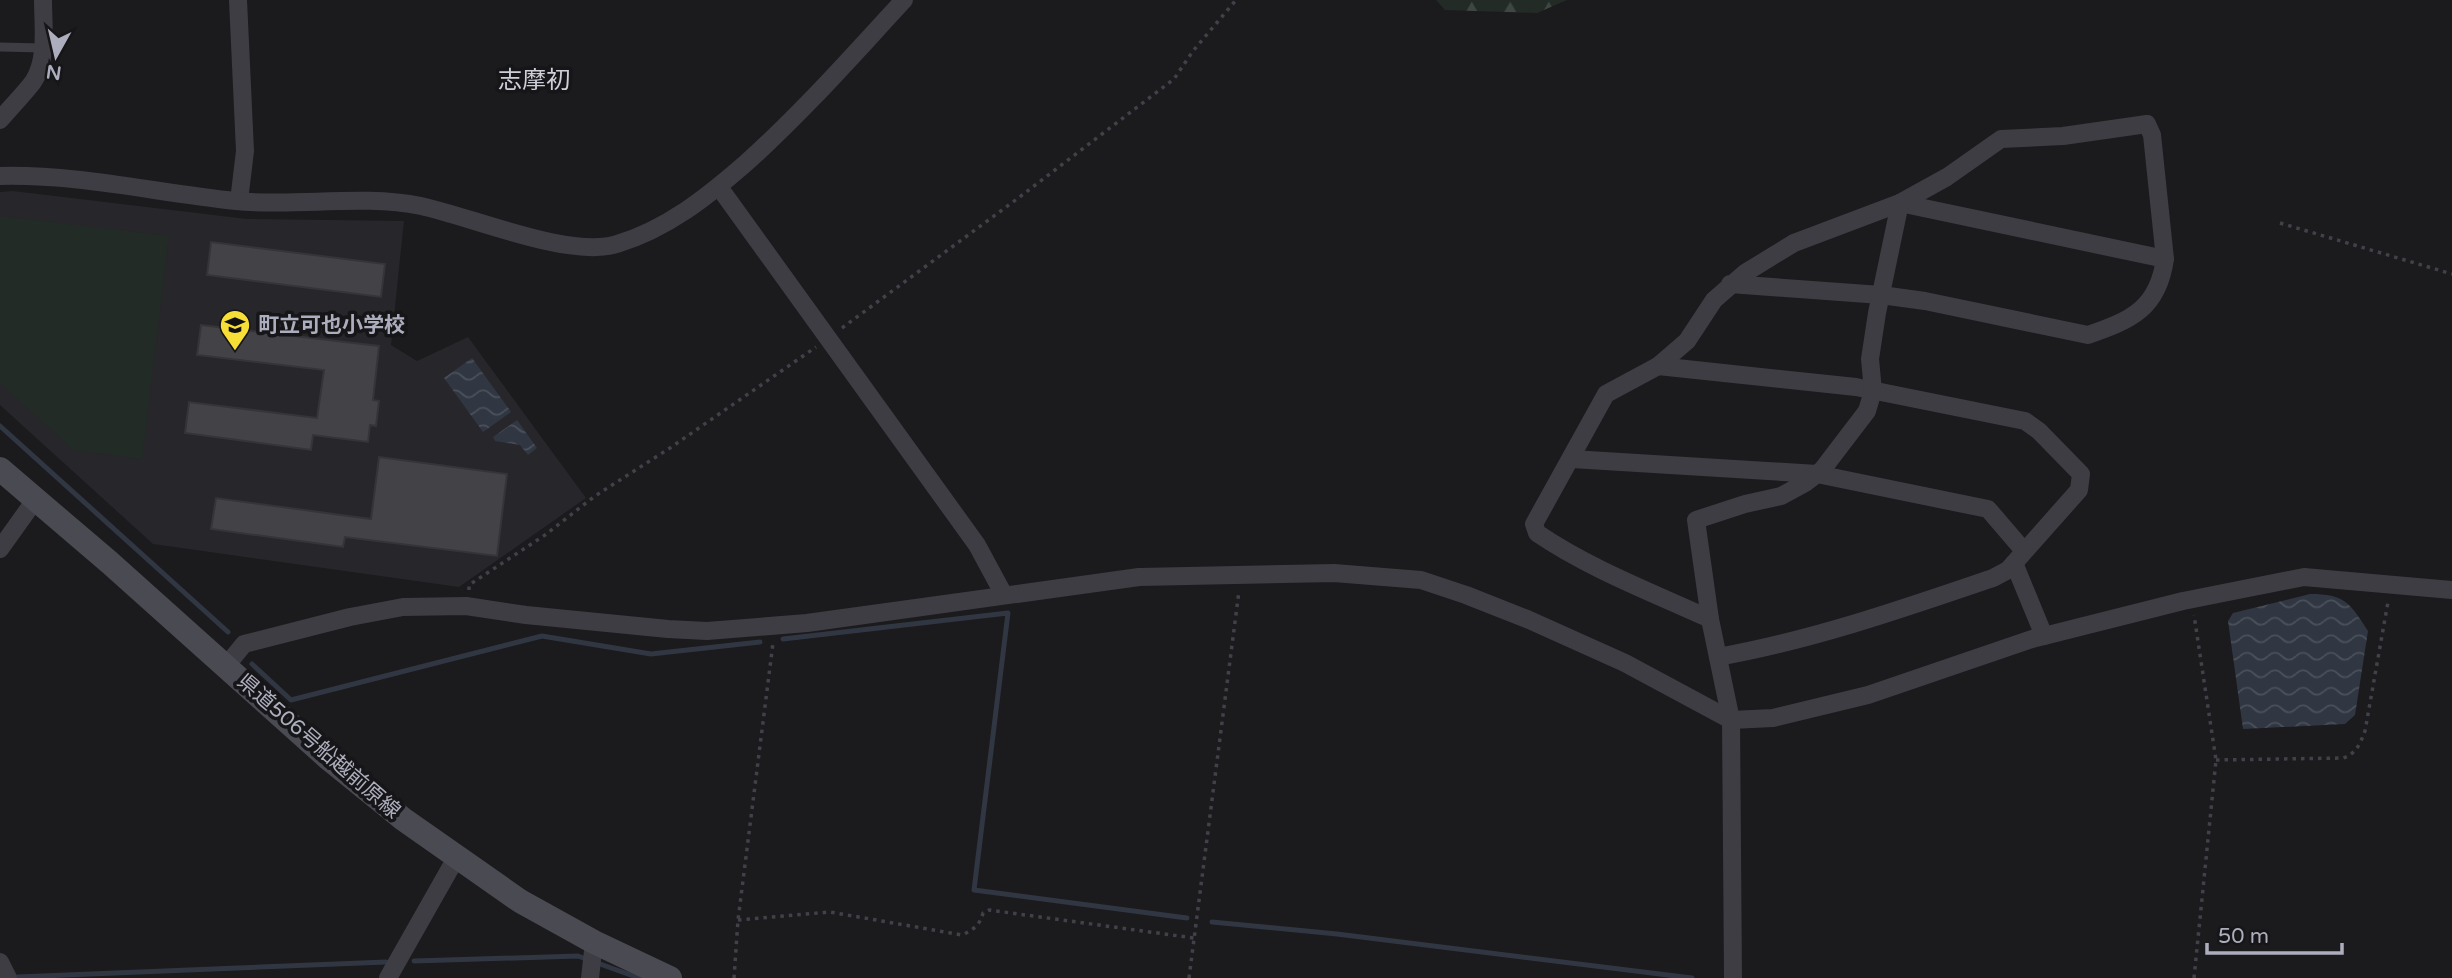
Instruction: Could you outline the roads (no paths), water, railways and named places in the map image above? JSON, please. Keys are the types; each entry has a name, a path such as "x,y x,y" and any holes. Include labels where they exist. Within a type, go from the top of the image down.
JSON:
{"main road":[{"name":"県道506号船越前原線","path":"0,469 109,562 329,759 403,819 520,901 594,942 670,978"}],"street":[{"path":"0,120 34,80 40,66 43,48 43,0"},
{"path":"238,0 244,151 239,201"},
{"path":"0,176 36,175 239,201 382,202 421,206 562,244 600,248 616,245 663,225 719,187 805,108 904,0"},
{"path":"1710,619 1612,575 1556,547 1536,533 1534,524 1606,394 1658,366 1687,341 1714,300 1730,284 1794,243 1900,203 1947,177 2001,139 2063,136 2147,124 2152,135 2165,259 2162,279 2142,310 2088,335 1960,307 1881,295 1730,284"},
{"path":"719,187 977,545 1004,595"},
{"path":"1900,203 2165,259"},
{"path":"1733,978 1731,720 1710,619 1696,520 1781,496 1805,483 1817,474 1867,411 1873,391 1870,359 1900,203"},
{"path":"1658,366 1856,387 2025,421 2039,431 2081,474 2079,490 2008,569 1993,578 1776,647 1718,657"},
{"path":"1572,459 1817,474 1988,509 2019,557 2044,636"},
{"path":"0,549 35,500"},
{"path":"226,666 244,645 350,617 403,607 466,606 526,615 707,631 849,618 1139,577 1334,573 1421,580 1478,600 1568,637 1636,669 1731,720 1773,718 1868,695 2044,636 2192,599 2304,577 2452,590"},
{"path":"388,978 456,858"},
{"path":"591,974 594,942"},
{"path":"0,962 8,978"}],"lane":[{"path":"0,47 43,48"}],"water":[{"path":"472,358 511,412 483,432 444,378"},
{"path":"517,420 537,448 528,455 520,445 495,441 493,437"},
{"path":"2310,594 2339,598 2351,607 2368,631 2355,715 2345,724 2243,729 2228,621 2233,613"}],"waterway":[{"path":"0,426 228,632"},
{"path":"783,639 1008,613 974,890 1187,918"},
{"path":"252,664 291,700 542,636 651,654 760,642"},
{"path":"1212,922 1337,934 1692,978"},
{"path":"414,961 578,956 639,978"},
{"path":"17,977 386,962"}],"place":[{"name":"町立可也小学校","path":"235,352"}],"district":[{"name":"志摩初","path":"534,80"}]}
